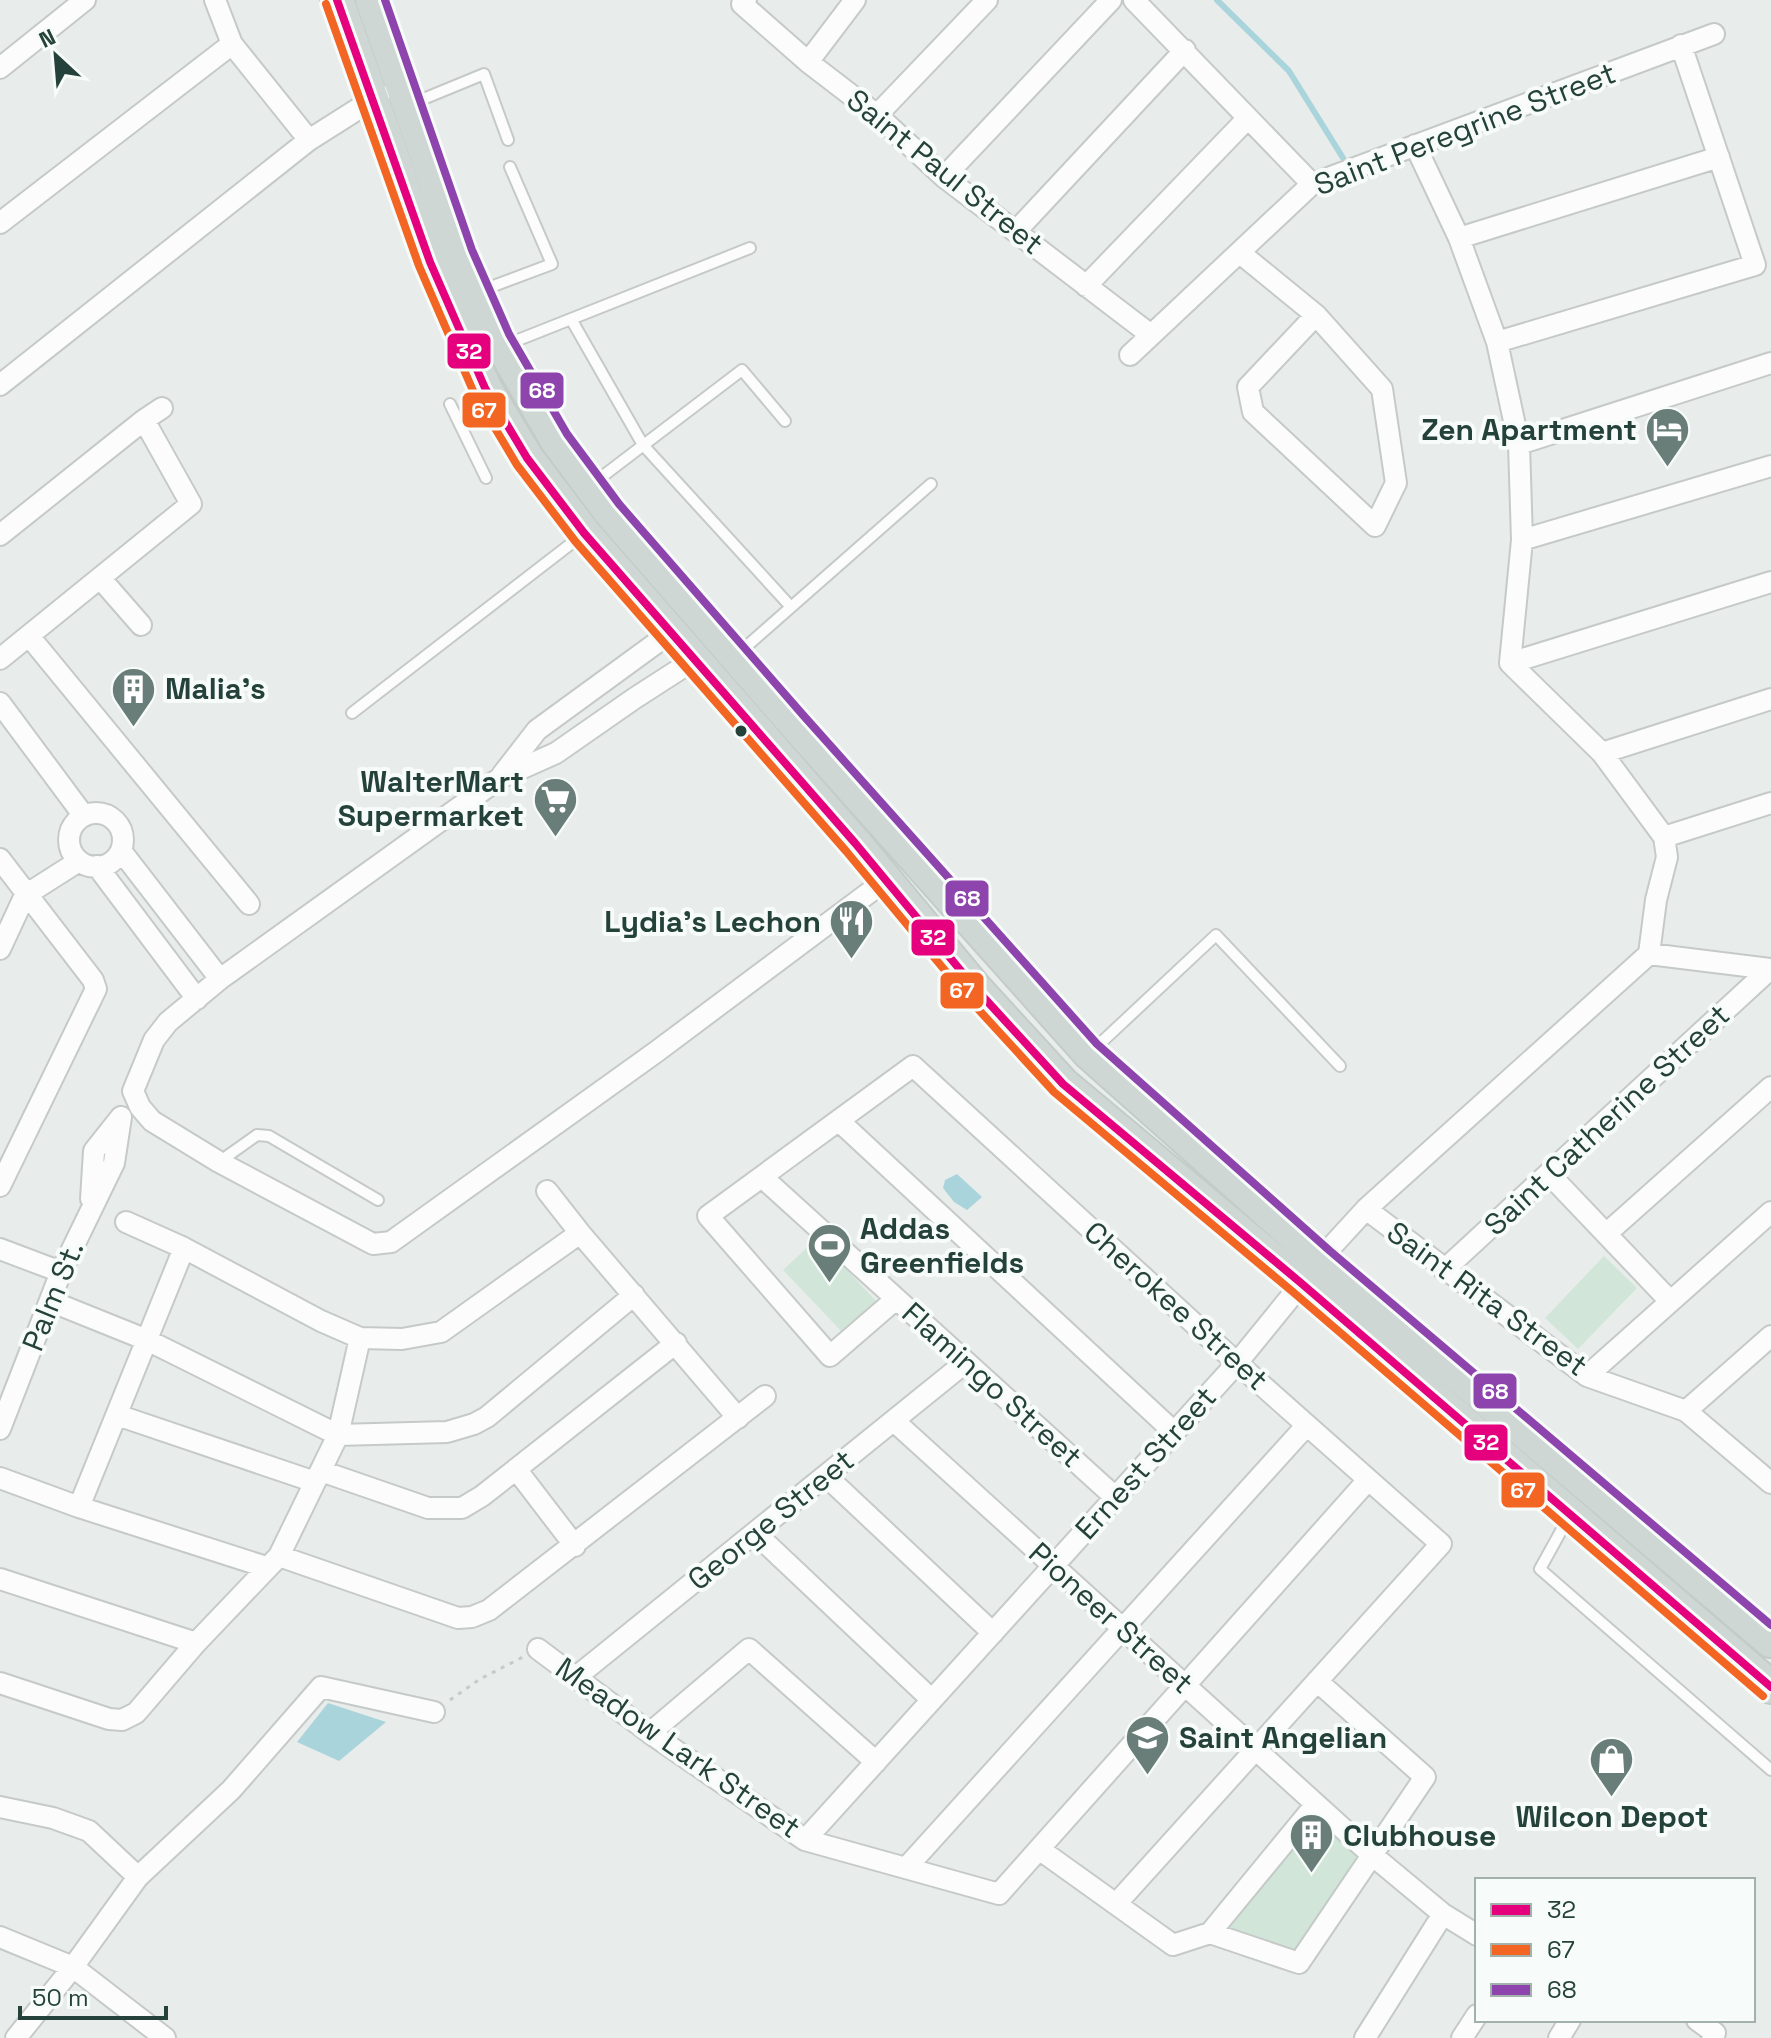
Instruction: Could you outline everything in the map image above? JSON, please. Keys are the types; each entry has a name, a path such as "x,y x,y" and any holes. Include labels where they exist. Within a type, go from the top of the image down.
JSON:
{"main road":[{"path":"337,0 430,262 485,388 527,458 735,656 1089,1053 1311,1272 1570,1515 1771,1687"},
{"path":"372,0 461,254 502,347 557,441 590,485 597,523 670,633 886,880 976,989 1063,1084 1311,1272 1771,1641"}],"street":[{"path":"0,68 85,0"},
{"path":"215,0 232,44 309,140"},
{"path":"808,62 855,0"},
{"path":"877,115 987,0"},
{"path":"944,177 1111,0"},
{"path":"1134,0 1312,184"},
{"name":"Saint Paul Street","path":"744,2 808,62 877,115 944,177 1151,335"},
{"name":"Saint Peregrine Street","path":"1130,355 1312,184 1714,34"},
{"path":"0,223 232,44"},
{"path":"1497,342 1755,265 1681,45"},
{"path":"1017,230 1185,50"},
{"path":"0,385 309,140 373,98 405,95"},
{"path":"1086,286 1247,119"},
{"path":"1415,145 1459,238 1497,342 1519,444 1522,540 1510,663"},
{"path":"1459,238 1719,157"},
{"path":"1240,253 1316,315 1382,389 1396,483 1375,526 1253,412 1248,387 1316,315"},
{"path":"1519,444 1771,363"},
{"path":"0,535 162,408"},
{"path":"0,659 191,504 144,420"},
{"path":"1522,540 1771,466"},
{"path":"100,578 141,625"},
{"path":"1510,663 1771,582"},
{"path":"500,778 537,730 670,633"},
{"path":"29,636 249,904"},
{"path":"500,778 556,753 694,660"},
{"path":"1510,663 1602,753 1664,837 1667,857 1656,900 1649,954 1770,969"},
{"path":"1602,753 1771,699"},
{"path":"0,703 84,816"},
{"path":"567,709 584,733"},
{"name":"Palm St.","path":"0,1429 61,1272 114,1163 121,1117 154,1040 168,1022 220,979 500,778"},
{"path":"1664,837 1771,803"},
{"path":"27,891 88,863 114,861 122,852 123,837 116,822 101,814 84,816 69,836 73,854 88,863 197,999"},
{"path":"122,852 220,979"},
{"path":"0,859 93,980 96,989 0,1186"},
{"path":"133,1091 140,1107 152,1121 219,1162 373,1244 391,1242 656,1052 886,880"},
{"path":"0,949 27,891"},
{"name":"Saint Rita Street","path":"1311,1272 1366,1209 1649,954"},
{"name":"Saint Catherine Street","path":"1444,1270 1770,969"},
{"name":"Cherokee Street","path":"839,1121 913,1066 1237,1363 1441,1544 1317,1681"},
{"path":"1606,1234 1771,1087"},
{"path":"896,1299 830,1356 708,1216 839,1121 1174,1432"},
{"path":"1549,1174 1670,1301"},
{"name":"Flamingo Street","path":"762,1177 1115,1497"},
{"path":"547,1191 738,1418"},
{"name":"Saint Rita Street","path":"1366,1209 1587,1376 1686,1411 1766,1471"},
{"path":"1587,1376 1771,1212"},
{"path":"126,1222 184,1248 321,1321 360,1338 402,1339 441,1332 580,1233"},
{"path":"79,1507 184,1248"},
{"path":"0,1249 61,1272"},
{"name":"Ernest Street","path":"805,1840 1237,1363 1311,1272"},
{"path":"50,1301 147,1340 338,1435 447,1432 474,1424 487,1417 634,1295"},
{"path":"1686,1411 1771,1336"},
{"path":"0,1683 109,1719 122,1720 136,1713 272,1562 338,1435 360,1338"},
{"path":"117,1415 428,1508 462,1508 482,1496 676,1343"},
{"name":"George Street","path":"576,1677 966,1362"},
{"path":"0,1478 79,1507 458,1618 472,1617 489,1610 575,1546 765,1396"},
{"name":"Pioneer Street","path":"894,1421 1372,1855 1443,1914 1475,1934"},
{"path":"906,1868 1307,1425"},
{"path":"516,1469 575,1546"},
{"path":"826,1476 993,1633"},
{"path":"1316,1804 1210,1933 1173,1945 1039,1849 1368,1480"},
{"path":"755,1533 932,1700"},
{"path":"0,1579 196,1643"},
{"name":"Meadow Lark Street","path":"538,1649 650,1733 805,1840 999,1894 1039,1849"},
{"path":"650,1733 749,1649 876,1762"},
{"path":"1116,1904 1317,1681 1425,1777 1299,1963 1210,1933"},
{"path":"16,2038 73,1967 138,1877 231,1790 321,1687 434,1712"},
{"path":"0,1807 53,1818 89,1831 138,1877"},
{"path":"1365,2038 1443,1914"},
{"path":"0,1937 73,1967 165,2038"},
{"path":"1462,2038 1475,2018"},
{"path":"1700,2022 1715,2033 1712,2038"}],"lane":[{"path":"405,95 484,74 508,140"},
{"path":"478,291 552,264 510,167"},
{"path":"502,347 750,248"},
{"path":"571,319 643,445 791,607"},
{"path":"590,485 742,370 785,421"},
{"path":"450,404 486,478"},
{"path":"735,656 931,484"},
{"path":"352,713 597,523"},
{"path":"1089,1053 1216,935 1340,1066"},
{"path":"219,1162 257,1135 269,1136 378,1200"},
{"path":"1570,1515 1540,1569 1771,1770"}],"path":[{"path":"434,1712 480,1679 538,1649"}],"green space":[{"name":"Addas Greenfields","path":"817,1238 876,1301 842,1332 783,1270"},
{"path":"1604,1256 1637,1288 1578,1349 1545,1318"},
{"path":"1316,1804 1372,1855 1299,1963 1210,1933"}],"water":[{"path":"957,1174 982,1197 967,1210 954,1202 943,1188 945,1180"},
{"path":"328,1703 386,1722 339,1761 297,1742"}],"waterway":[{"path":"1217,0 1289,71 1343,158"}],"transit line":[{"name":"32","path":"337,0 430,262 485,388 527,458 584,533 855,843 976,989 1063,1084 1301,1283 1771,1687"},
{"name":"68","path":"385,0 472,250 509,334 567,434 619,504 1097,1044 1330,1251 1771,1625"},
{"name":"67","path":"326,4 419,266 474,393 517,465 575,541 846,851 967,997 1054,1092 1293,1292 1763,1696"}],"place":[{"name":"Zen Apartment","path":"1668,469"},
{"name":"Malia's","path":"134,728"},
{"name":"WalterMart Supermarket","path":"555,838"},
{"name":"Lydia's Lechon","path":"852,961"},
{"name":"Addas Greenfields","path":"829,1285"},
{"name":"Saint Angelian","path":"1148,1777"},
{"name":"Wilcon Depot","path":"1612,1798"},
{"name":"Clubhouse","path":"1312,1875"}]}
